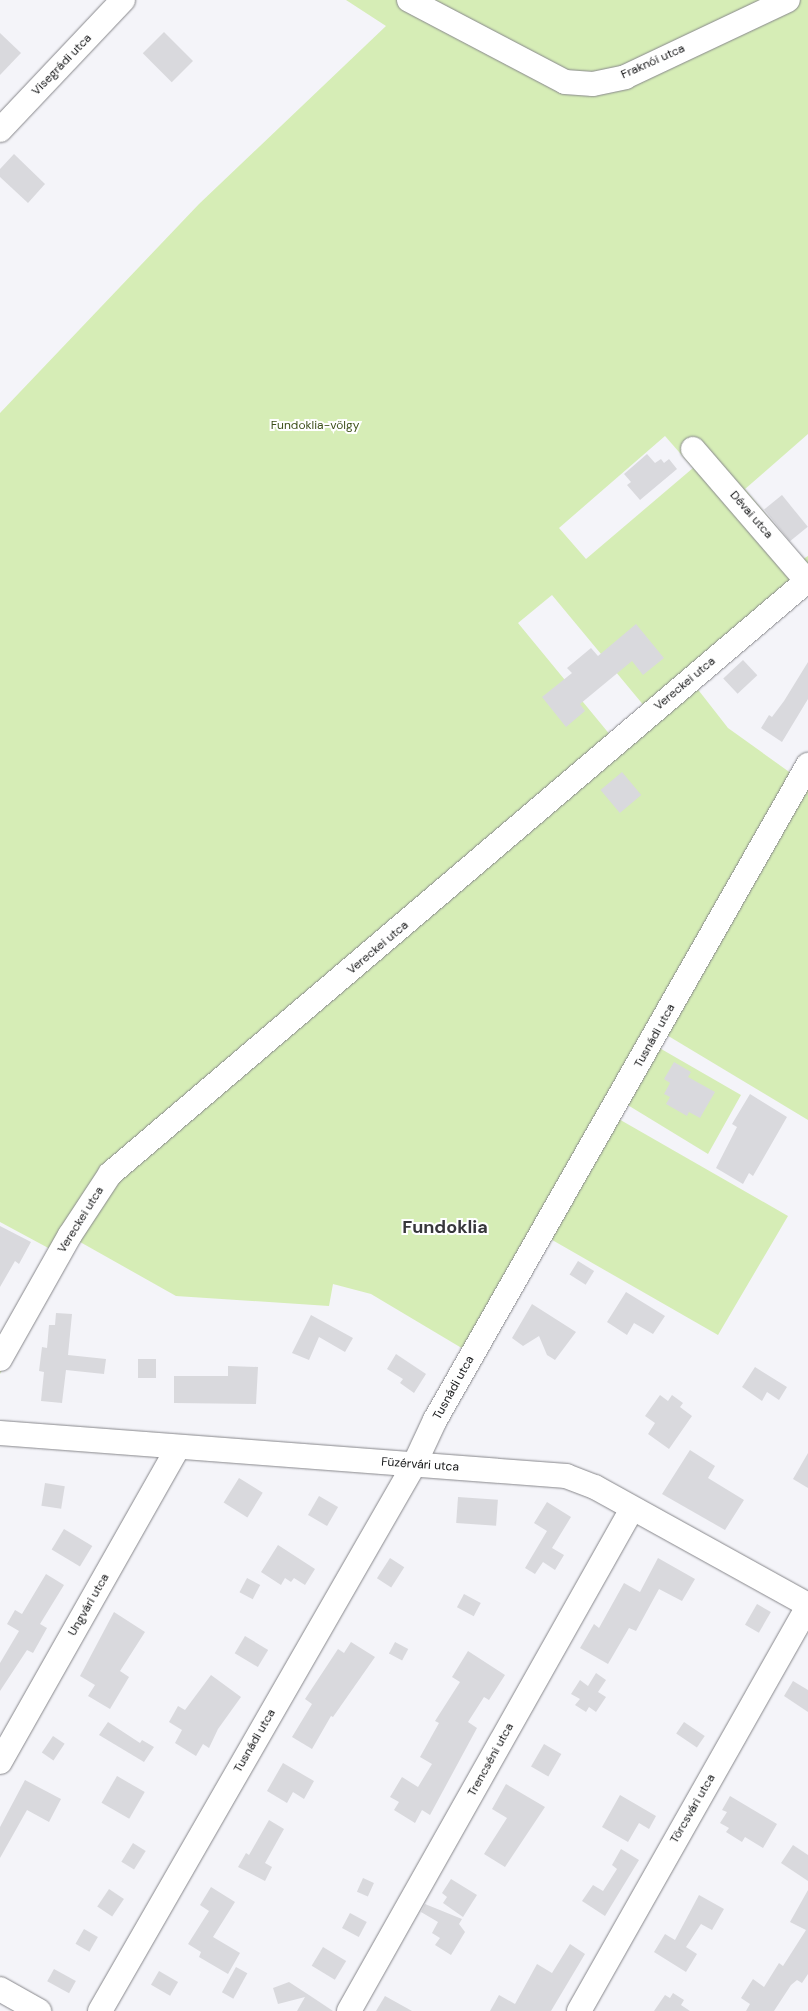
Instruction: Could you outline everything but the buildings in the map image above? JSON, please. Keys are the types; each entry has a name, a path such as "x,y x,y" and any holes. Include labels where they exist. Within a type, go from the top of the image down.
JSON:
{"street":[{"name":"Visegrádi utca","path":"0,130 123,0"},
{"name":"Fraknói utca","path":"409,0 565,82 593,84 625,77 788,0"},
{"name":"Dévai utca","path":"693,449 808,581"},
{"name":"Vereckei utca","path":"0,1359 70,1235 110,1174 808,581"},
{"name":"Tusnádi utca","path":"100,2011 414,1465 448,1397 808,765"},
{"name":"Füzérvári utca","path":"0,1432 178,1448 566,1476 595,1488 808,1605"},
{"name":"Ungvári utca","path":"0,1762 178,1448"},
{"name":"Trencséni utca","path":"349,2011 632,1509"},
{"name":"Törcsvári utca","path":"578,2011 808,1605"},
{"path":"0,1989 39,2011"}],"green space":[{"name":"Fundoklia-völgy","path":"346,0 808,0 808,434 745,489 803,559 808,556 808,590 696,687 728,728 799,779 808,789 808,1120 665,1034 656,1046 741,1095 708,1154 626,1104 617,1118 788,1216 718,1335 540,1233 470,1353 371,1294 333,1284 329,1306 176,1296 73,1238 0,1374 0,1335 52,1250 0,1222 0,413 199,204 386,26","holes":["665,436 693,468 586,559 559,528","552,595 645,707 611,736 518,623"]}],"district":[{"name":"Fundoklia","path":"445,1227"}]}
